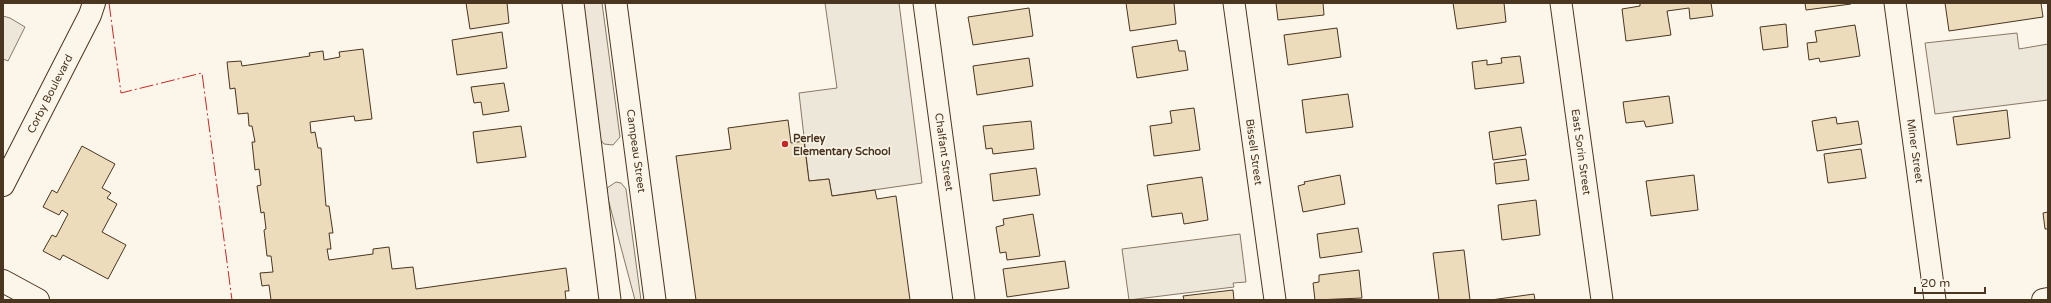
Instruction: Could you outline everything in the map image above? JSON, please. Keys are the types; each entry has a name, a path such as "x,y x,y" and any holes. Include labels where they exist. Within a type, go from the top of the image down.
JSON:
{"street":[{"name":"Corby Boulevard","path":"3,185 94,3"},
{"path":"573,3 610,300"},
{"name":"Campeau Street","path":"616,3 655,300"},
{"name":"Chalfant Street","path":"924,3 964,300"},
{"name":"Bissell Street","path":"1234,3 1275,300"},
{"name":"East Sorin Street","path":"1561,3 1602,300"},
{"name":"Miner Street","path":"1895,3 1935,300"},
{"path":"3,281 38,300"},
{"path":"2043,300 2048,299"}],"shaded area":[{"path":"581,3 602,3 620,137 613,145 604,144 599,138"},
{"path":"825,3 899,3 922,183 832,196 829,179 809,181 799,93 837,88"},
{"path":"3,16 10,18 25,27 8,61 3,59"},
{"path":"2017,33 2019,49 2048,44 2048,100 1935,114 1925,43"},
{"path":"616,182 621,183 626,189 641,300 635,300 607,195 607,188"},
{"path":"1240,234 1246,282 1233,283 1234,287 1129,300 1122,249"}],"building":[{"path":"466,3 507,3 509,23 470,29"},
{"path":"1126,3 1174,3 1176,24 1130,31"},
{"path":"1276,3 1323,3 1324,15 1278,20"},
{"path":"1453,3 1504,3 1506,22 1457,29"},
{"path":"1640,3 1711,3 1713,16 1690,19 1689,8 1667,11 1671,35 1626,41 1622,9 1640,6"},
{"path":"1805,3 1851,3 1851,4 1806,10"},
{"path":"1945,3 2041,3 2043,17 1949,31"},
{"path":"1029,8 1033,36 973,45 968,17"},
{"path":"1786,24 1788,47 1763,50 1760,27"},
{"path":"1855,25 1860,56 1820,62 1819,58 1809,60 1807,43 1817,42 1815,31"},
{"path":"1337,28 1341,57 1288,65 1284,35"},
{"path":"502,32 507,68 457,75 452,40"},
{"path":"1177,40 1179,51 1185,51 1188,70 1137,78 1132,47"},
{"path":"363,49 372,119 355,121 354,116 310,122 311,133 315,132 318,148 321,148 326,206 329,206 333,233 329,233 331,249 327,249 329,260 373,254 373,249 389,247 392,269 413,267 416,289 566,268 569,291 565,291 566,300 271,300 269,285 262,286 260,273 273,272 271,256 267,256 264,230 266,229 264,212 261,213 257,186 261,185 259,169 255,170 252,142 255,142 252,126 249,126 248,113 238,114 235,88 230,89 227,62 241,61 242,66 310,56 309,53 323,51 324,60 340,57 339,52"},
{"path":"1520,56 1524,83 1475,89 1472,62 1487,60 1487,65 1502,63 1501,58"},
{"path":"1029,58 1033,86 977,95 973,66"},
{"path":"504,83 509,111 483,115 481,102 474,103 471,87"},
{"path":"1348,94 1353,127 1306,133 1302,100"},
{"path":"1669,96 1673,123 1646,127 1644,121 1626,123 1623,102"},
{"path":"1194,108 1200,150 1154,156 1150,126 1172,123 1170,111"},
{"path":"2007,110 2010,138 1957,145 1953,117"},
{"path":"1836,117 1837,124 1858,121 1862,144 1817,151 1812,121"},
{"path":"788,120 791,143 804,141 809,181 829,179 832,196 875,190 877,199 896,196 910,300 696,300 676,156 731,149 728,128"},
{"path":"1031,121 1034,149 993,154 992,148 986,149 983,126"},
{"path":"521,126 526,157 477,163 473,132"},
{"path":"1521,127 1526,155 1493,160 1489,132"},
{"path":"82,146 115,164 102,188 111,193 107,198 117,204 102,232 126,245 108,279 63,255 60,260 43,251 52,235 56,237 68,214 62,210 59,215 43,207 52,190 57,193"},
{"path":"1861,149 1866,178 1828,183 1824,154"},
{"path":"1526,159 1529,180 1496,184 1494,163"},
{"path":"1036,168 1040,195 993,201 990,174"},
{"path":"1340,175 1345,204 1303,212 1298,186 1305,184 1304,182"},
{"path":"1694,175 1698,210 1651,216 1646,181"},
{"path":"1202,177 1208,220 1184,224 1182,213 1152,217 1147,185"},
{"path":"1536,200 1540,235 1502,240 1498,205"},
{"path":"2048,212 2048,229 2045,229 2043,213"},
{"path":"1033,214 1040,256 1007,260 1006,252 1000,253 996,227 1004,225 1003,219"},
{"path":"1358,228 1362,252 1320,258 1317,234"},
{"path":"1464,250 1470,300 1439,300 1433,253"},
{"path":"1065,261 1069,288 1007,297 1003,269"},
{"path":"1359,270 1362,298 1315,300 1313,283 1319,282 1319,275"},
{"path":"1233,290 1234,300 1184,300 1183,296"},
{"path":"1534,294 1535,300 1491,300"}],"power":[{"path":"109,3 121,93 202,73 232,300"}],"place":[{"name":"Perley Elementary School","path":"785,144"}]}
